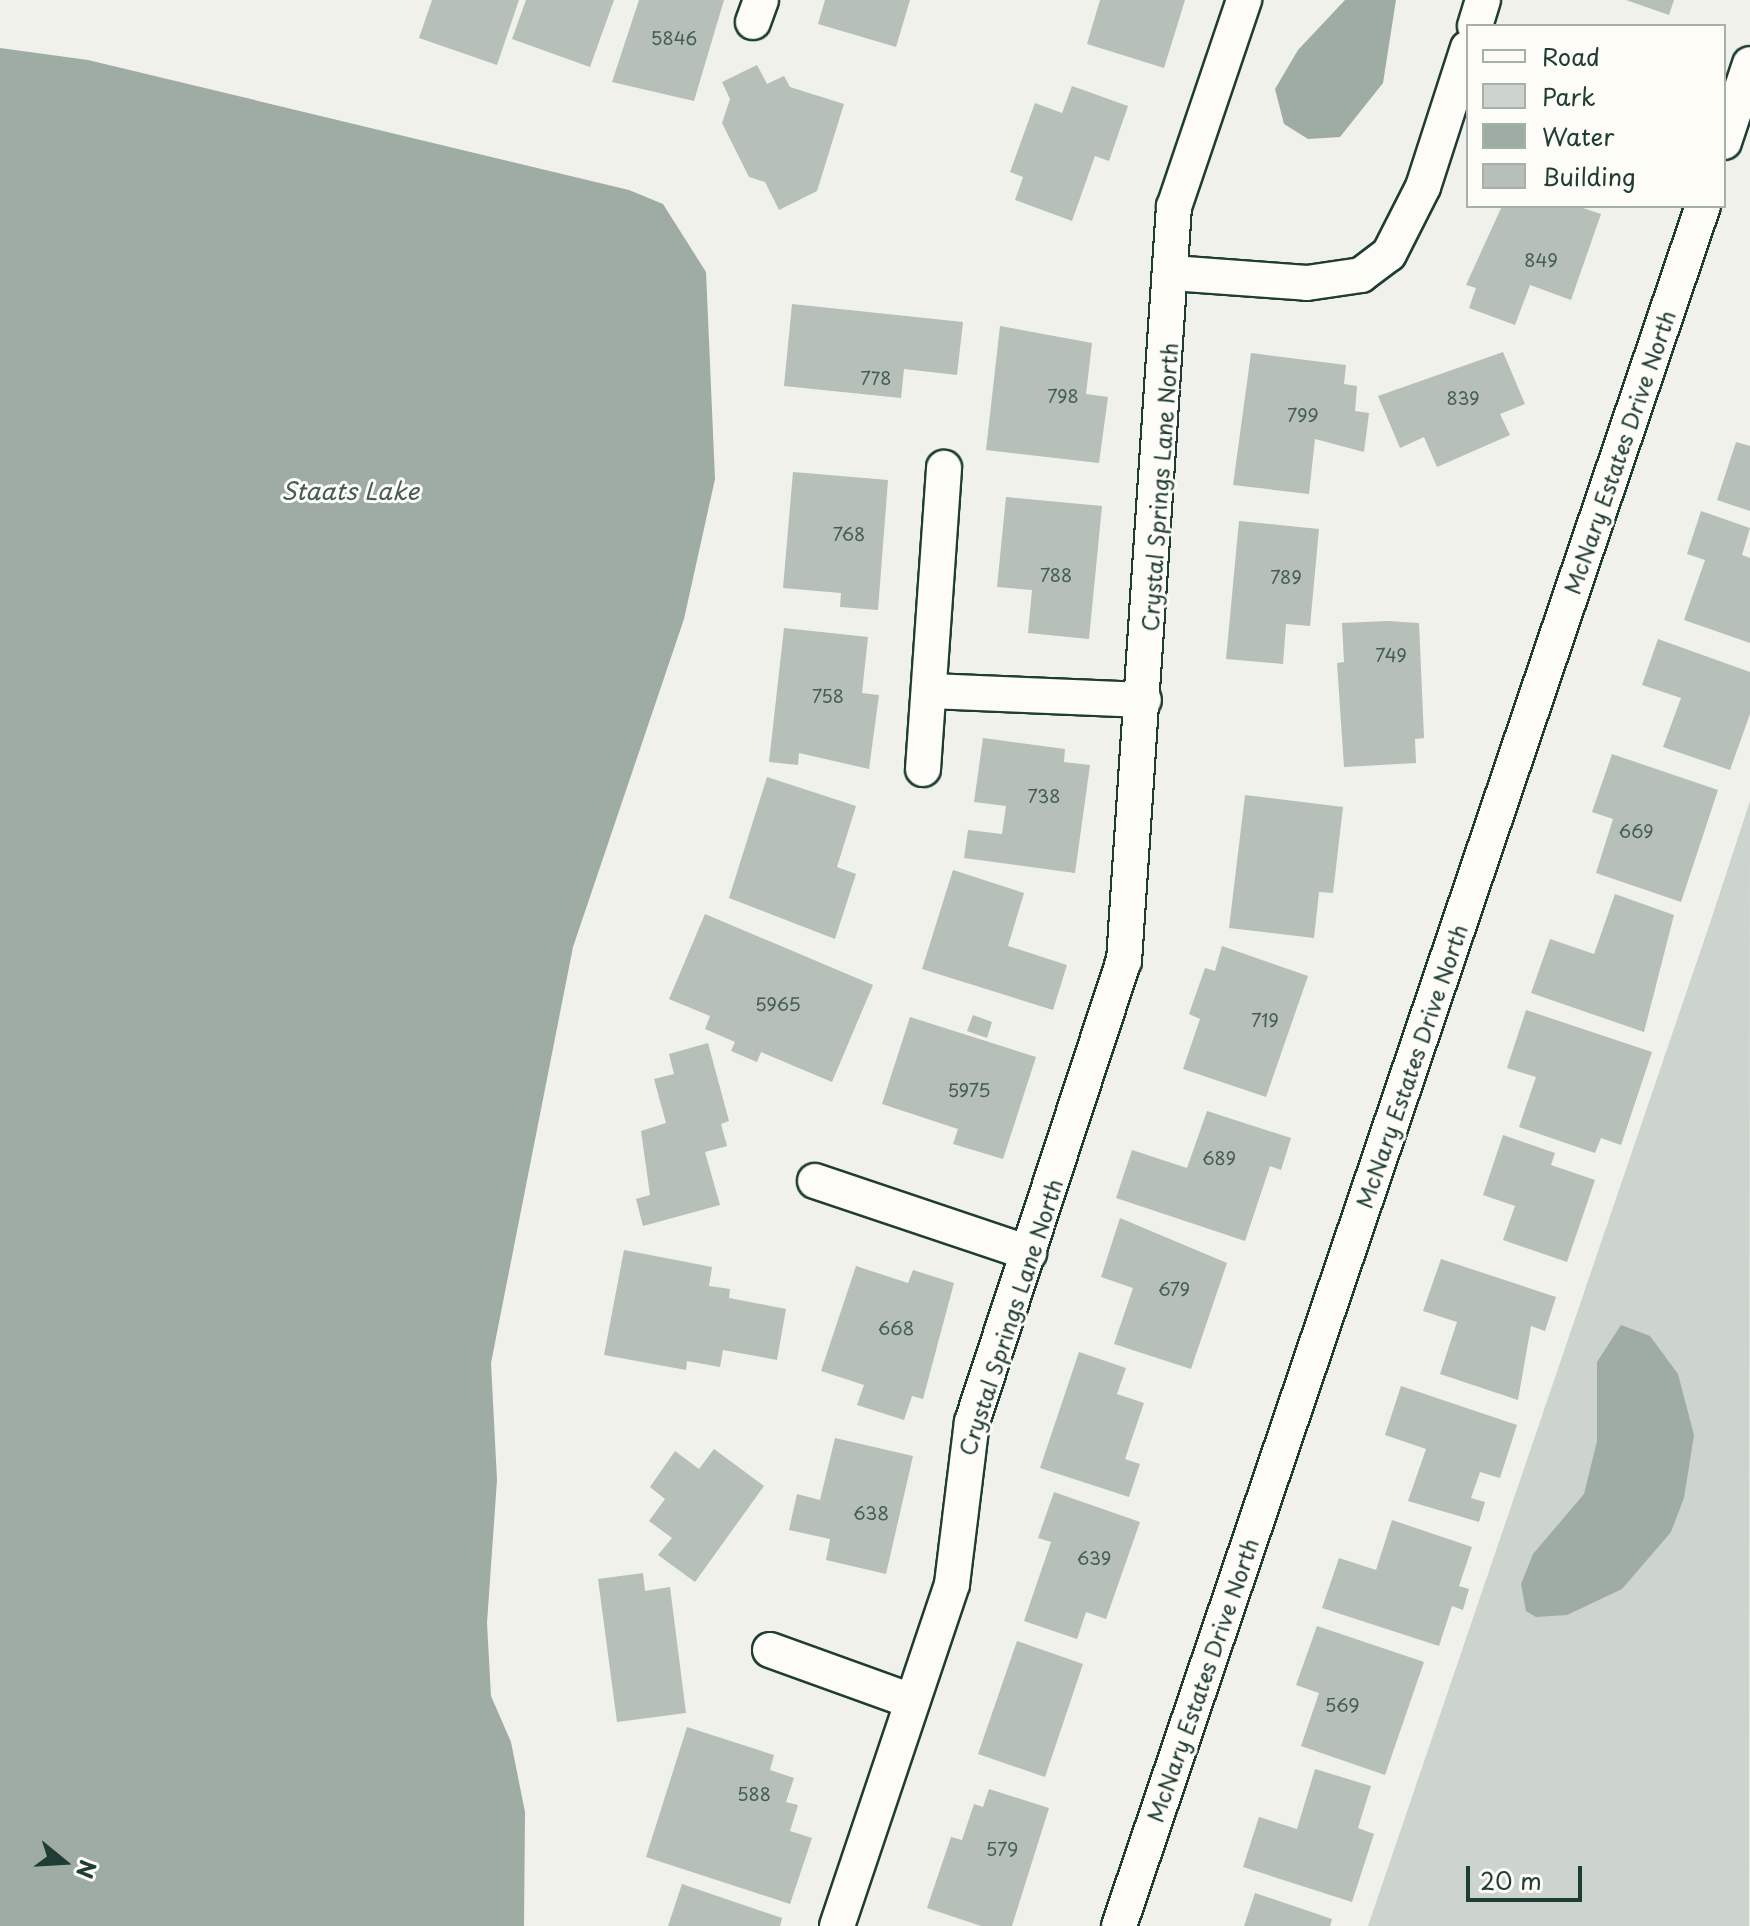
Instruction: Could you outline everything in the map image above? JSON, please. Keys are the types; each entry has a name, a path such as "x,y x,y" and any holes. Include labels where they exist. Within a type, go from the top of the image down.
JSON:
{"street":[{"name":"Crystal Springs Lane North","path":"837,1926 952,1584 972,1422 1124,961 1144,700 1174,207 1244,0"},
{"path":"1476,24 1483,0"},
{"path":"1172,273 1307,283 1361,275 1389,254 1423,187 1466,54"},
{"path":"1726,136 1750,64"},
{"name":"McNary Estates Drive North","path":"1119,1926 1702,208"},
{"path":"923,769 944,468"},
{"path":"930,691 1144,700"},
{"path":"815,1181 1029,1253"},
{"path":"770,1650 912,1701"}],"green space":[{"path":"1750,801 1749,1926 1368,1926 1710,923"}],"water":[{"path":"1345,0 1396,0 1383,83 1340,137 1308,139 1284,124 1275,89 1298,50"},
{"name":"Staats Lake","path":"0,48 88,60 629,190 663,204 706,272 715,479 684,619 573,947 491,1363 497,1480 487,1623 491,1696 511,1742 525,1812 524,1926 0,1926"},
{"path":"1621,1325 1650,1336 1678,1374 1694,1435 1684,1498 1671,1532 1622,1589 1567,1615 1536,1617 1526,1611 1521,1584 1533,1554 1584,1494 1597,1441 1597,1362"}],"building":[{"path":"432,0 519,0 497,65 419,38"},
{"path":"526,0 614,0 590,67 512,39"},
{"path":"639,0 724,0 694,101 612,82"},
{"path":"825,0 910,0 896,47 818,24"},
{"path":"1100,0 1185,0 1164,68 1087,44"},
{"path":"1626,0 1674,0 1669,15"},
{"path":"757,65 767,84 784,76 790,87 844,104 817,191 779,210 765,182 749,177 722,123 730,99 722,82"},
{"path":"1072,86 1128,106 1109,161 1095,156 1072,221 1015,200 1023,177 1010,172 1035,103 1062,113"},
{"path":"1501,208 1583,208 1601,214 1571,300 1530,285 1515,325 1469,308 1476,288 1466,285"},
{"path":"792,304 963,322 957,375 904,369 901,398 784,386"},
{"path":"1000,326 1092,343 1086,394 1108,397 1099,463 986,450"},
{"path":"1503,352 1525,404 1500,414 1510,435 1437,467 1424,437 1400,448 1378,396"},
{"path":"1251,353 1346,365 1344,384 1357,386 1355,411 1369,413 1364,452 1315,439 1309,494 1233,485"},
{"path":"1736,442 1750,446 1750,511 1717,500"},
{"path":"793,472 888,480 878,610 840,607 841,593 783,588"},
{"path":"1006,497 1102,506 1089,639 1028,633 1032,590 997,587"},
{"path":"1701,511 1750,528 1742,555 1750,558 1750,643 1684,620 1705,560 1687,554"},
{"path":"1239,521 1319,529 1310,626 1286,624 1283,664 1226,659"},
{"path":"1342,623 1419,623 1424,738 1415,739 1416,763 1344,767 1337,663 1344,662"},
{"path":"784,628 868,637 862,693 879,695 869,769 799,753 798,765 769,762"},
{"path":"1658,639 1750,672 1750,714 1730,770 1663,747 1681,698 1642,685"},
{"path":"983,738 1065,749 1064,762 1090,765 1075,873 964,858 968,830 1002,834 1006,806 974,802"},
{"path":"1612,754 1718,790 1681,902 1596,873 1613,819 1592,812"},
{"path":"767,777 856,806 837,867 856,874 835,939 729,898"},
{"path":"1245,795 1343,807 1333,893 1319,892 1314,938 1229,928"},
{"path":"953,870 1024,893 1008,946 1067,965 1053,1010 922,969"},
{"path":"1615,894 1674,915 1644,1032 1531,993 1550,939 1594,954"},
{"path":"705,914 873,985 832,1082 761,1052 757,1062 731,1051 735,1042 705,1029 710,1016 669,999"},
{"path":"1222,946 1308,976 1266,1097 1183,1069 1200,1019 1189,1014 1205,968 1215,971"},
{"path":"1526,1010 1652,1052 1621,1145 1601,1138 1595,1153 1519,1127 1536,1077 1507,1068"},
{"path":"973,1015 992,1022 987,1038 967,1031"},
{"path":"910,1017 1036,1057 1003,1159 953,1144 958,1129 882,1104"},
{"path":"708,1043 729,1121 721,1124 727,1146 705,1152 720,1205 643,1226 636,1199 650,1195 641,1131 666,1123 654,1079 674,1074 669,1054"},
{"path":"1207,1111 1291,1138 1281,1170 1270,1166 1245,1241 1116,1198 1132,1150 1187,1168"},
{"path":"1503,1135 1555,1153 1551,1165 1595,1180 1567,1262 1503,1240 1515,1206 1483,1195"},
{"path":"1120,1218 1227,1263 1191,1369 1114,1344 1133,1288 1101,1277"},
{"path":"624,1250 712,1267 709,1286 730,1289 729,1298 786,1309 777,1360 723,1350 720,1367 687,1361 686,1370 604,1355"},
{"path":"1441,1259 1556,1297 1545,1331 1531,1326 1518,1400 1440,1374 1457,1322 1423,1311"},
{"path":"856,1266 908,1283 913,1270 954,1283 923,1399 912,1396 904,1420 857,1405 864,1385 821,1371"},
{"path":"1079,1352 1126,1368 1117,1394 1144,1403 1125,1459 1140,1464 1129,1497 1040,1468"},
{"path":"1401,1386 1517,1425 1500,1478 1480,1472 1471,1498 1485,1502 1479,1522 1408,1501 1426,1449 1385,1435"},
{"path":"835,1438 913,1456 886,1574 826,1560 830,1539 789,1530 797,1494 820,1500"},
{"path":"714,1449 764,1486 695,1582 658,1555 672,1538 649,1521 665,1499 650,1487 675,1451 699,1469"},
{"path":"1054,1492 1140,1522 1106,1619 1086,1612 1077,1639 1024,1621 1051,1542 1038,1538"},
{"path":"1392,1520 1472,1547 1459,1586 1469,1589 1463,1610 1452,1606 1439,1646 1322,1608 1339,1558 1376,1570"},
{"path":"643,1573 645,1591 670,1587 686,1713 617,1722 598,1579"},
{"path":"1317,1626 1424,1662 1385,1775 1301,1746 1319,1693 1296,1685"},
{"path":"1017,1641 1083,1664 1045,1777 978,1754"},
{"path":"687,1727 774,1755 770,1770 794,1778 786,1802 798,1805 790,1831 812,1838 790,1904 646,1857"},
{"path":"1315,1769 1371,1786 1358,1828 1374,1834 1352,1902 1243,1867 1259,1817 1297,1829"},
{"path":"989,1789 1049,1808 1012,1926 981,1926 927,1908 951,1837 962,1840 974,1804 983,1807"},
{"path":"682,1884 782,1918 780,1926 668,1926"},
{"path":"1255,1893 1332,1919 1330,1926 1244,1926"}]}
